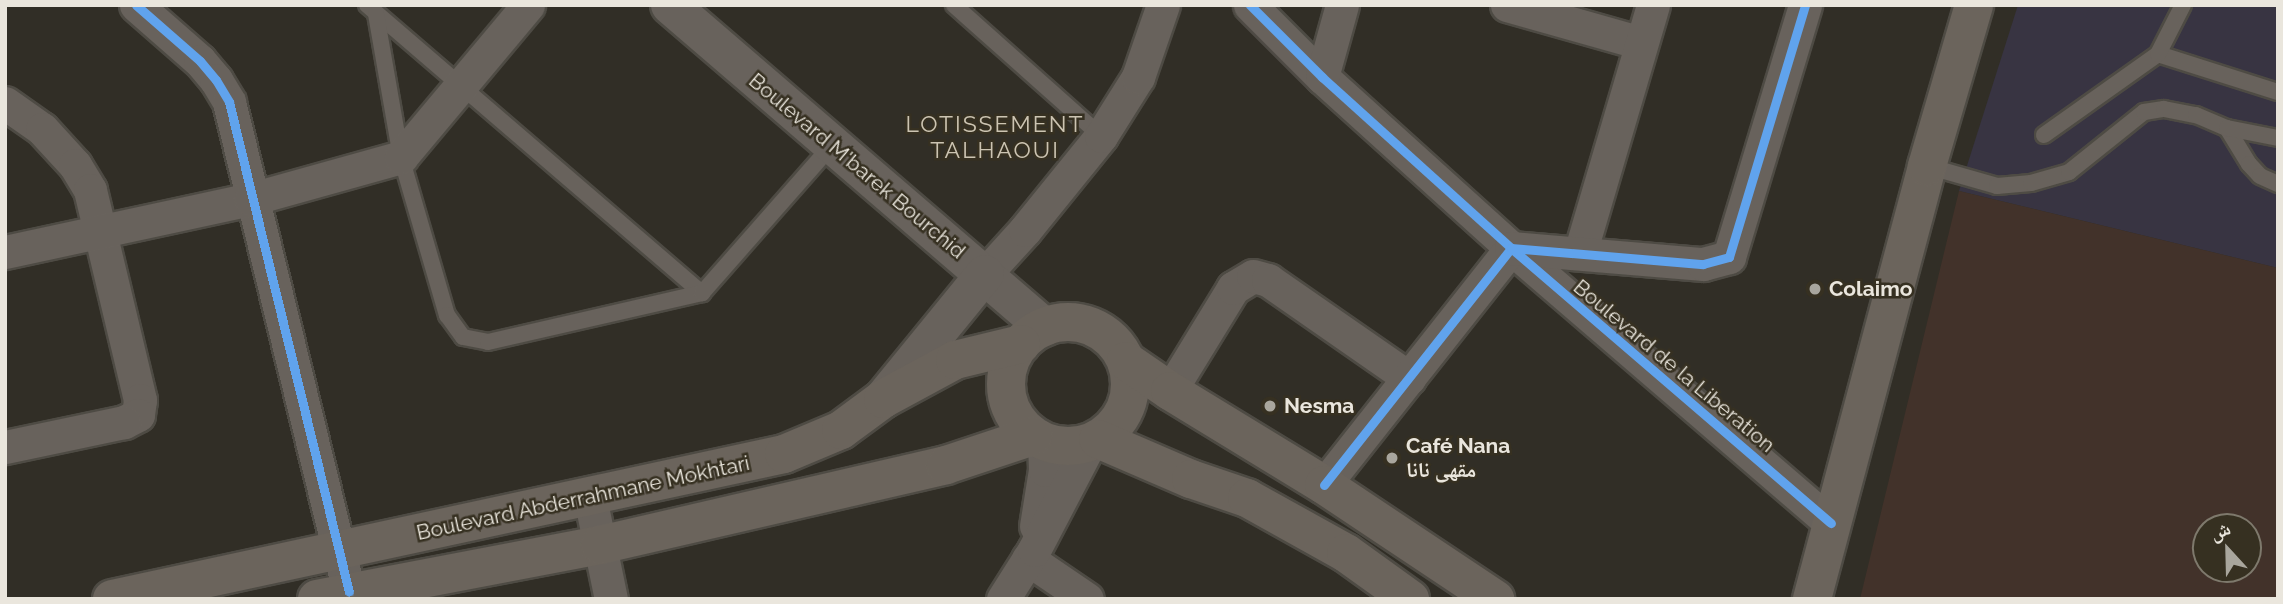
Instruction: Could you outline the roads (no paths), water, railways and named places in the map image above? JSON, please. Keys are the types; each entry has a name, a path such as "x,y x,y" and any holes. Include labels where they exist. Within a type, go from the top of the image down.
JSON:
{"main road":[{"path":"1812,599 1927,166 1974,5"},
{"path":"883,398 956,360 1076,322 1093,327 1107,335 1126,361 1170,391 1324,485 1495,599"},
{"path":"1032,335 1006,376 1006,393 1016,417 1039,439 1067,447 1094,441 1123,414 1130,387 1126,361"},
{"name":"Boulevard Abderrahmane Mokhtari","path":"112,599 784,454 841,430 883,398"},
{"path":"333,595 600,545 946,465 1039,439"},
{"path":"1094,441 1191,480 1247,498 1346,553 1410,599"},
{"path":"1346,553 1369,515"}],"street":[{"path":"136,5 216,80 229,102 339,551 333,595"},
{"path":"5,252 251,199 401,157 528,5"},
{"name":"Boulevard M'barek Bourchid","path":"670,5 831,146 985,274 1032,335"},
{"path":"985,274 1025,230 1101,136 1138,77 1163,5"},
{"name":"Boulevard de la Liberation","path":"1250,5 1322,76 1511,248 1831,523"},
{"path":"1322,76 1342,5"},
{"path":"1507,5 1641,43"},
{"path":"1580,253 1653,5"},
{"path":"1324,485 1511,248 1703,264 1729,257 1805,5"},
{"path":"5,103 42,130 75,165 90,190 98,233 136,379 138,415 124,422 5,447"},
{"name":"Boulevard Abderrahmane Mokhtari","path":"883,398 985,274"},
{"path":"1170,391 1233,288 1238,282 1253,276 1268,280 1409,377"},
{"path":"1031,555 1045,470 1039,439"},
{"path":"1003,599 1031,555 1094,441"},
{"path":"590,497 611,599"},
{"path":"1031,555 1087,599"}],"lane":[{"path":"954,5 1101,136"},
{"path":"2044,135 2158,54 2183,5"},
{"path":"371,9 702,293"},
{"path":"371,9 401,157 447,314 463,337 488,342 702,293 831,146"},
{"path":"2158,54 2278,92"},
{"path":"1927,166 1997,186 2031,183 2069,172 2144,112 2164,109 2196,115 2227,128 2278,138"},
{"path":"2227,128 2249,164 2260,176 2278,184"}],"place":[{"name":"Colaimo","path":"1815,289"},
{"name":"Nesma","path":"1270,406"},
{"name":"Café Nana مقهى نانا","path":"1392,458"}],"district":[{"name":"LOTISSEMENT TALHAOUI","path":"995,137"}]}
